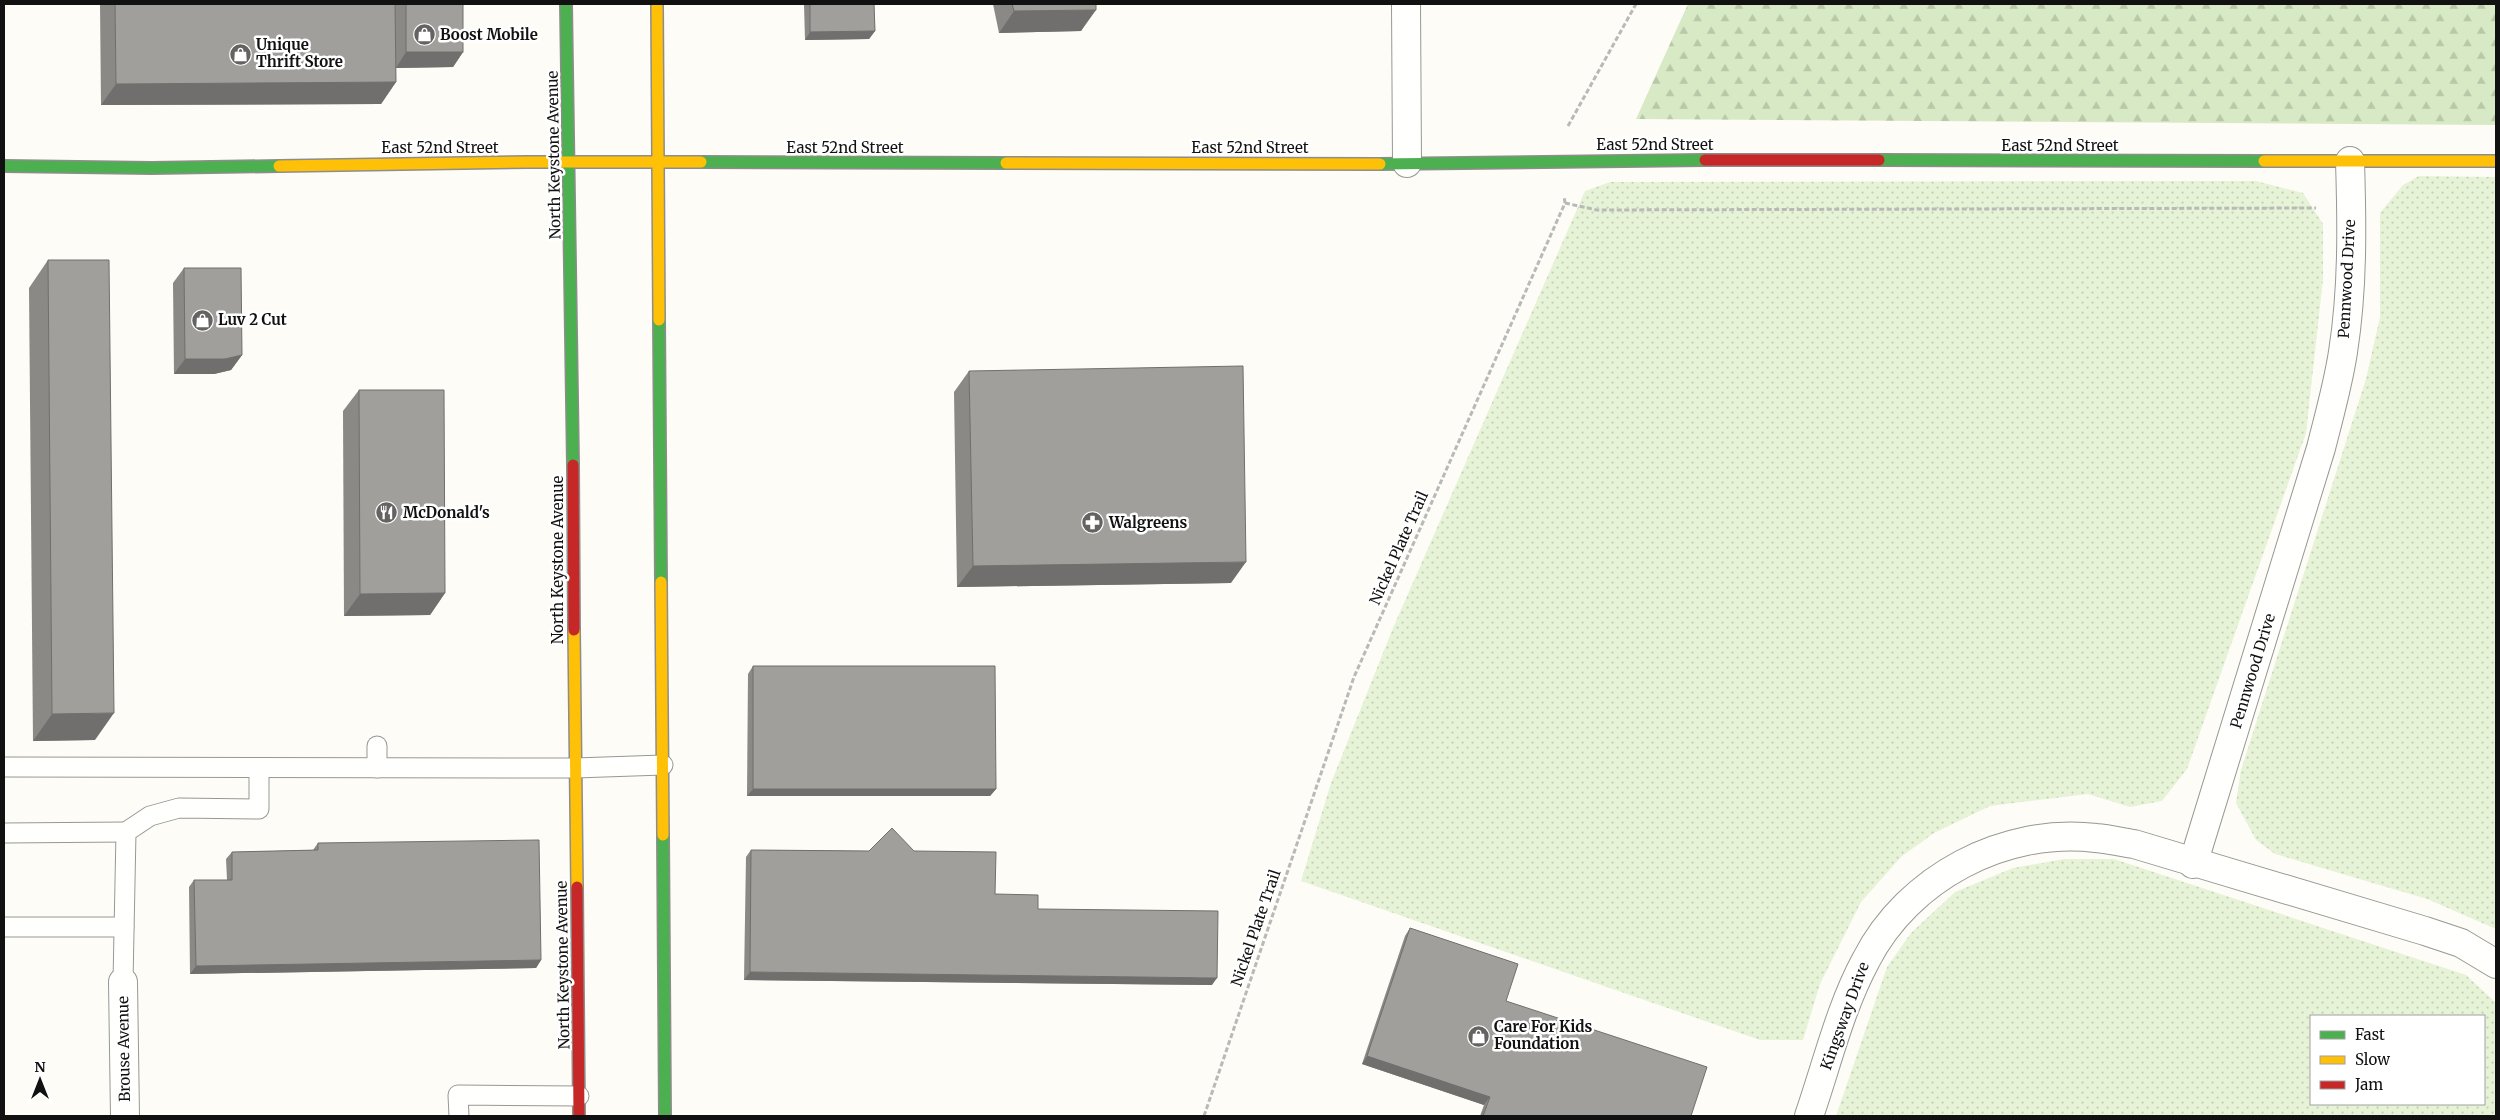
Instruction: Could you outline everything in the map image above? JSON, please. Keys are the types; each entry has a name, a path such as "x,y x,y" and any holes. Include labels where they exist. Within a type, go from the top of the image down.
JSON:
{"street":[{"name":"North Keystone Avenue","path":"566,4 579,1116"},
{"path":"657,4 665,1116"},
{"path":"1406,4 1407,163"},
{"name":"East 52nd Street","path":"4,166 152,168 324,164 569,162 2496,161"},
{"name":"Pennwood Drive","path":"2193,864 2332,408 2343,350 2350,288 2350,162"},
{"name":"Kingsway Drive","path":"1809,1116 1851,993 1876,940 1900,910 1945,873 1980,855 2008,846 2056,838 2095,838 2134,844 2193,864"},
{"path":"2193,864 2461,943 2496,964"},
{"name":"Brouse Avenue","path":"123,982 125,1116"}],"lane":[{"path":"377,746 377,768"},
{"path":"4,767 575,768 663,765"},
{"path":"4,833 126,832 150,816 179,808 259,809 260,768"},
{"path":"123,982 126,832"},
{"path":"4,926 124,926"},
{"path":"459,1116 458,1095 579,1096"}],"path":[{"name":"Nickel Plate Trail","path":"1204,1116 1354,676 1564,203 1565,132 1636,4"},
{"path":"1564,203 1597,210 2351,208"}],"green space":[{"path":"1688,4 2496,4 2496,125 1636,119"},
{"path":"2419,176 2496,177 2496,929 2427,899 2275,854 2256,840 2236,803 2241,770 2366,379 2380,317 2380,213 2403,185"},
{"path":"2256,181 2303,193 2323,224 2323,279 2306,433 2187,769 2162,801 2130,807 2088,794 1990,806 1934,833 1901,857 1861,902 1820,984 1803,1040 1760,1040 1301,881 1331,783 1393,628 1585,191 1610,182"},
{"path":"2064,859 2114,859 2466,975 2496,1003 2496,1116 1836,1116 1887,967 1911,933 1955,892 2013,868"}],"building":[{"name":"Unique Thrift Store","path":"115,4 395,4 396,82 116,84"},
{"name":"Boost Mobile","path":"406,4 463,4 463,52 406,52"},
{"path":"810,4 874,4 875,31 810,32"},
{"path":"1012,4 1096,4 1096,10 1014,11"},
{"path":"48,260 109,260 114,713 52,714"},
{"name":"Luv 2 Cut","path":"184,268 241,268 242,355 225,359 185,359"},
{"name":"Walgreens","path":"1243,366 1246,562 973,566 969,371"},
{"name":"McDonald's","path":"359,390 444,390 445,593 360,594"},
{"path":"753,666 995,666 996,789 753,789"},
{"path":"892,828 914,851 996,852 995,894 1038,895 1038,909 1218,911 1217,978 750,972 751,850 869,851"},
{"path":"539,840 541,960 196,966 194,880 232,880 232,852 318,850 318,843"},
{"name":"Care For Kids Foundation","path":"1410,928 1518,964 1506,1001 1707,1067 1691,1116 1483,1116 1490,1097 1367,1056"}],"traffic: fast":[{"path":"566,4 573,465"},
{"path":"1380,164 1705,160"},
{"path":"1879,160 2264,161"},
{"path":"701,162 1006,163"},
{"path":"4,166 152,168 279,166"},
{"path":"659,320 661,582"},
{"path":"663,835 665,1116"}],"traffic: slow":[{"path":"657,4 659,320"},
{"path":"2264,161 2496,161"},
{"path":"279,166 528,162 701,162"},
{"path":"1006,163 1380,164"},
{"path":"661,582 663,835"},
{"path":"574,630 577,887"}],"traffic: jam":[{"path":"1705,160 1879,160"},
{"path":"573,465 574,630"},
{"path":"577,887 579,1116"}],"place":[{"name":"Boost Mobile","path":"424,35"},
{"name":"Unique Thrift Store","path":"240,54"},
{"name":"Luv 2 Cut","path":"202,320"},
{"name":"McDonald's","path":"387,513"},
{"name":"Walgreens","path":"1093,523"},
{"name":"Care For Kids Foundation","path":"1478,1036"}]}
